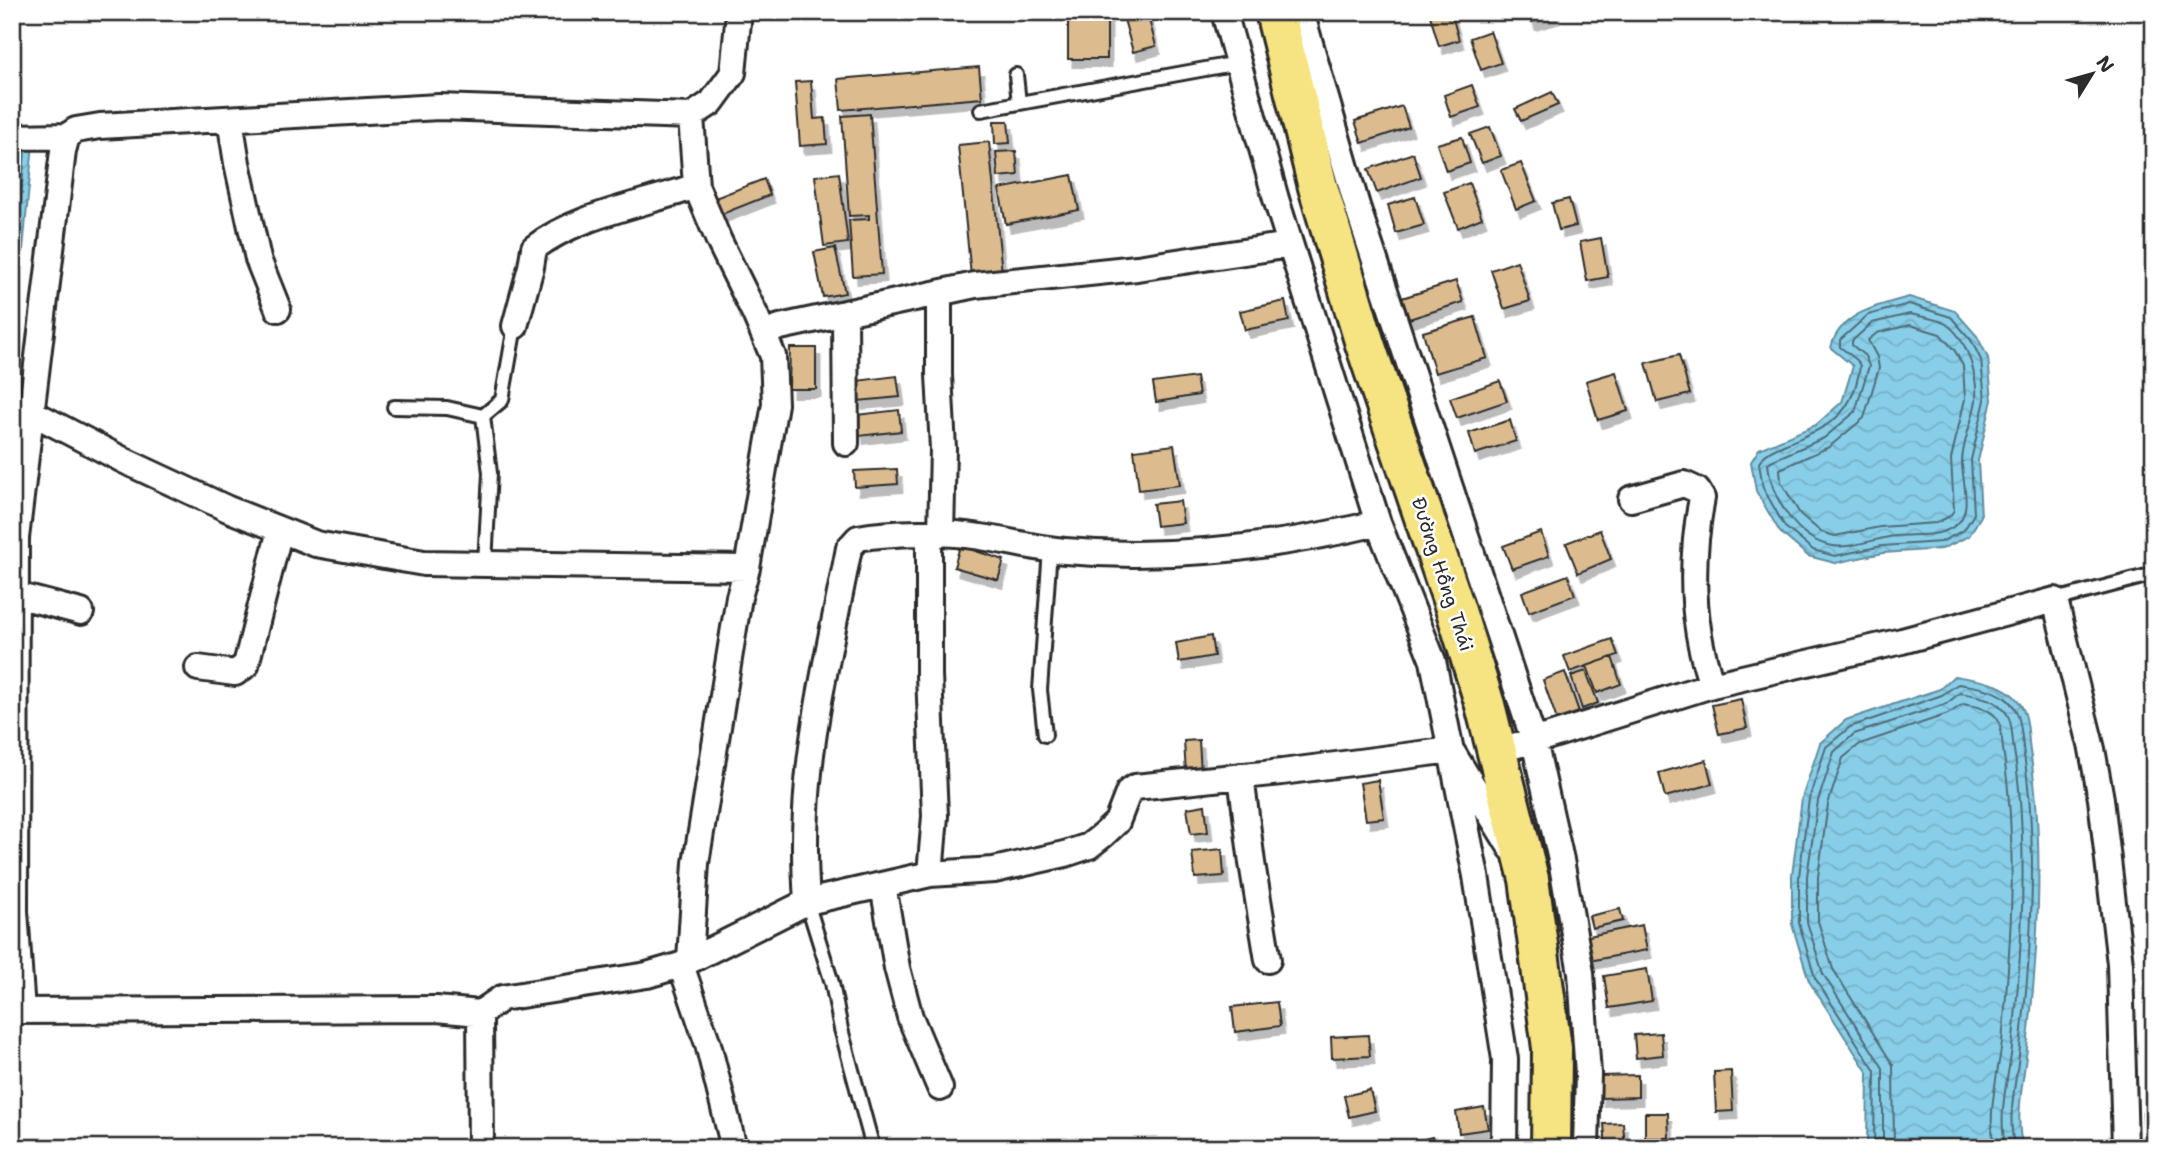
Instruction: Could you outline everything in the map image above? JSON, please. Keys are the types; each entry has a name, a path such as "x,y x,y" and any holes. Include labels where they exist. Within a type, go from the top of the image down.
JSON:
{"main road":[{"name":"Đường Hồng Thái","path":"1275,12 1318,187 1365,344 1456,611 1497,750 1529,879 1552,1048 1551,1148"}],"street":[{"path":"12,137 67,136 76,130 100,126 439,107 691,116 711,103 733,73 739,12"},
{"path":"1224,12 1276,199 1378,523 1433,661 1476,876 1505,1059 1504,1148"},
{"path":"1301,12 1357,206 1534,741 1561,860 1581,973 1588,1074 1586,1148"},
{"path":"691,116 696,187 773,356 775,404 747,568 739,597 696,863 686,963 734,1148"},
{"path":"230,119 258,259 278,309"},
{"path":"67,136 16,538 17,1011 409,1009 480,1013 502,998 647,975 686,963 807,902 930,874 994,870 1065,854 1088,846 1103,835 1116,822 1129,791 1135,787 1451,750"},
{"path":"516,326 534,248 551,234 696,187"},
{"path":"1276,199 1318,187"},
{"path":"763,333 975,285 1138,268 1290,245"},
{"path":"930,874 935,816 929,675 935,534 943,449 939,375 939,293"},
{"path":"845,314 846,443"},
{"path":"31,412 125,461 228,509 316,544 424,563 747,568"},
{"path":"1631,499 1684,484 1697,490 1702,498 1692,571 1698,640 1712,685"},
{"path":"807,902 804,859 806,808 814,736 849,548 858,538 935,534 978,536 1050,549 1137,554 1233,548 1324,536 1378,523"},
{"path":"198,668 235,673 246,665 280,530"},
{"path":"16,595 81,612"},
{"path":"1497,750 1712,685 1902,641 2055,600 2090,738 2101,799 2120,964 2125,1148"},
{"path":"1456,611 1451,750 1529,879"},
{"path":"1241,776 1268,960"},
{"path":"883,885 897,968 910,1017 940,1088"},
{"path":"480,1013 481,1148"}],"lane":[{"path":"981,110 1238,63"},
{"path":"1016,75 1019,103"},
{"path":"483,416 502,400 516,326"},
{"path":"394,407 447,408 483,416"},
{"path":"483,416 490,473 485,563"},
{"path":"1045,736 1040,690 1050,549"},
{"path":"2055,600 2154,574"},
{"path":"807,902 832,984 841,1029 873,1148"}],"water":[{"path":"12,143 33,143 12,367"},
{"path":"1909,297 1955,311 1977,336 1988,358 1992,400 1978,461 1981,516 1969,536 1942,549 1883,553 1835,563 1808,556 1780,532 1756,491 1751,462 1759,449 1816,425 1842,402 1853,366 1831,348 1842,326 1873,307"},
{"path":"1954,676 1993,684 2011,693 2023,709 2027,724 2035,787 2039,861 2034,975 2019,1123 2023,1148 1867,1148 1868,1073 1809,981 1792,924 1792,875 1802,798 1820,743 1846,720 1940,689"}],"building":[{"path":"1068,12 1107,12 1107,59 1068,59"},
{"path":"1122,12 1147,12 1156,46 1133,52"},
{"path":"1429,12 1451,12 1459,40 1439,46"},
{"path":"1528,12 1555,12 1556,15 1531,22"},
{"path":"1490,31 1501,63 1481,70 1470,38"},
{"path":"979,67 982,98 841,110 838,79"},
{"path":"811,81 814,119 825,118 827,144 800,146 795,82"},
{"path":"1472,85 1480,107 1451,117 1444,95"},
{"path":"1552,92 1558,105 1521,121 1515,109"},
{"path":"1402,106 1409,127 1362,143 1355,121"},
{"path":"870,114 882,274 853,276 849,220 869,219 869,215 849,216 842,116"},
{"path":"994,121 1008,121 1010,143 995,144"},
{"path":"1490,127 1501,156 1482,163 1470,134"},
{"path":"1462,137 1470,163 1446,171 1437,144"},
{"path":"989,142 1002,273 971,276 958,145"},
{"path":"1016,151 1018,175 998,177 996,152"},
{"path":"1413,153 1421,177 1377,193 1368,169"},
{"path":"1521,163 1536,201 1516,209 1501,170"},
{"path":"839,173 848,243 824,246 815,176"},
{"path":"1072,175 1079,210 1006,224 999,189"},
{"path":"764,179 770,195 722,214 715,198"},
{"path":"1469,183 1482,218 1458,228 1444,192"},
{"path":"1415,197 1424,225 1396,233 1388,205"},
{"path":"1569,199 1576,226 1559,230 1552,203"},
{"path":"1601,238 1608,277 1587,281 1580,242"},
{"path":"835,248 845,293 823,297 814,252"},
{"path":"1517,261 1530,301 1504,309 1491,270"},
{"path":"1456,281 1463,302 1409,319 1402,298"},
{"path":"1285,301 1289,321 1245,330 1240,311"},
{"path":"1475,317 1487,358 1435,373 1423,332"},
{"path":"790,348 816,348 816,389 789,389"},
{"path":"1679,355 1690,394 1657,402 1646,363"},
{"path":"1616,372 1628,411 1598,420 1586,381"},
{"path":"897,376 900,397 858,401 856,381"},
{"path":"1196,377 1199,395 1156,402 1153,383"},
{"path":"1500,381 1507,401 1457,418 1450,398"},
{"path":"899,410 901,431 859,436 856,415"},
{"path":"1510,420 1516,441 1475,454 1469,433"},
{"path":"1174,445 1180,485 1139,490 1134,450"},
{"path":"897,469 898,484 855,487 854,471"},
{"path":"1180,501 1183,523 1156,526 1153,504"},
{"path":"1600,530 1611,559 1578,573 1566,543"},
{"path":"1541,532 1549,556 1512,569 1503,546"},
{"path":"960,546 1004,560 998,580 954,567"},
{"path":"1568,575 1575,595 1529,612 1522,592"},
{"path":"1211,636 1214,656 1179,662 1176,643"},
{"path":"1612,639 1618,655 1570,672 1564,656"},
{"path":"1612,657 1621,684 1597,693 1587,666"},
{"path":"1586,671 1598,703 1582,709 1571,676"},
{"path":"1565,672 1579,712 1557,720 1543,680"},
{"path":"1741,699 1747,728 1719,734 1712,705"},
{"path":"1199,740 1201,773 1186,774 1184,741"},
{"path":"1706,760 1712,784 1665,797 1659,773"},
{"path":"1378,780 1384,818 1366,820 1360,783"},
{"path":"1205,805 1208,832 1191,834 1187,808"},
{"path":"1222,849 1224,876 1195,878 1192,852"},
{"path":"1620,909 1623,921 1592,928 1589,916"},
{"path":"1642,925 1647,950 1589,961 1584,937"},
{"path":"1647,969 1652,1001 1609,1008 1604,976"},
{"path":"1277,1002 1280,1026 1235,1032 1232,1007"},
{"path":"1661,1033 1663,1055 1636,1058 1634,1035"},
{"path":"1368,1035 1370,1056 1332,1058 1331,1037"},
{"path":"1731,1071 1733,1111 1716,1112 1714,1072"},
{"path":"1638,1075 1638,1097 1600,1098 1600,1076"},
{"path":"1370,1090 1375,1111 1349,1117 1344,1096"},
{"path":"1484,1107 1488,1129 1459,1133 1456,1112"},
{"path":"2154,1111 2154,1143 2145,1144 2143,1112"},
{"path":"1645,1113 1668,1113 1669,1138 1645,1138"},
{"path":"1623,1123 1625,1148 1606,1148 1604,1124"},
{"path":"1432,1137 1435,1148 1393,1147"}]}
